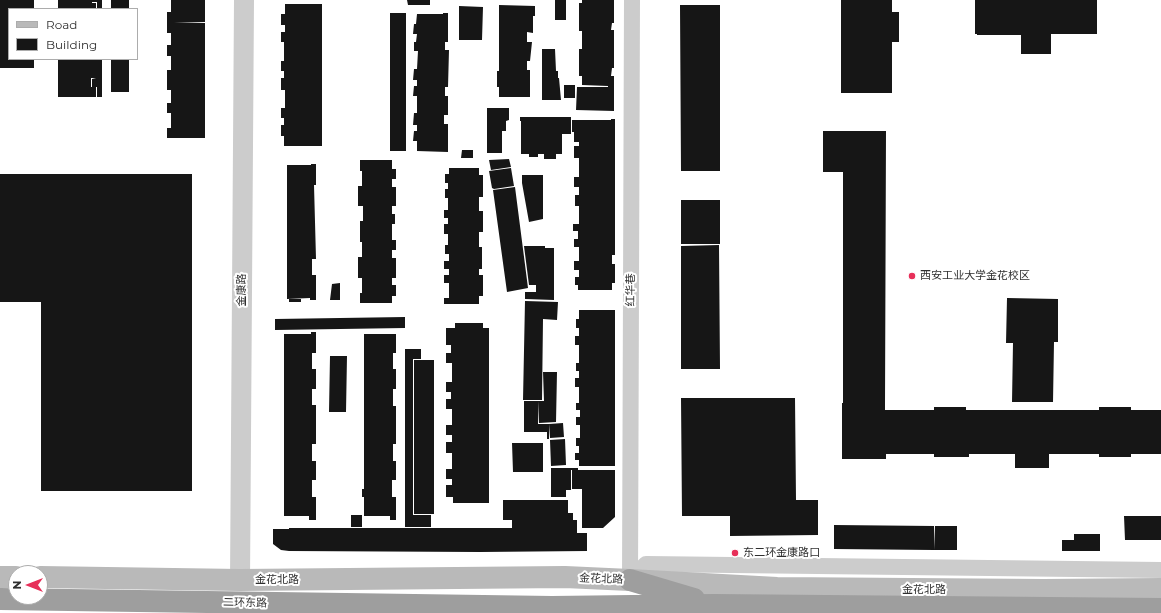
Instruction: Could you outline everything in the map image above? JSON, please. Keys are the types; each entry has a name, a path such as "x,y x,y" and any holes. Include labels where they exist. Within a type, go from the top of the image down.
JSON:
{"highway":[{"path":"630,580 714,605"},
{"name":"二环东路","path":"0,598 552,607 714,605 1161,609"}],"main road":[{"name":"金花北路","path":"48,577 240,580 565,577 777,588 1044,590 1161,589"}],"street":[{"name":"金康路","path":"240,580 244,0"},
{"name":"红华巷","path":"630,580 632,0"},
{"path":"630,580 646,564 1161,570"}],"building":[{"path":"0,0 34,0 34,8 8,8 8,60 34,60 34,68 0,68"},
{"path":"58,0 92,0 92,3 96,3 96,8 58,8"},
{"path":"92,0 102,0 102,8 97,8 97,2 92,2"},
{"path":"111,0 129,0 129,8 111,8"},
{"path":"171,0 205,0 205,22 174,22 205,23 205,138 167,138 167,128 171,128 171,113 167,113 167,103 171,103 171,90 167,90 167,70 171,70 171,56 167,56 167,45 171,45 171,33 167,33 167,12 171,12"},
{"path":"407,0 430,0 430,5 408,5"},
{"path":"555,0 566,0 566,20 555,20"},
{"path":"582,0 614,0 614,23 612,23 611,30 614,30 614,68 612,68 611,76 614,76 614,111 576,110 577,87 608,87 582,85 582,76 579,76 579,49 582,49 582,31 579,31 579,3 582,3"},
{"path":"841,0 892,0 892,12 899,12 899,42 892,42 892,93 841,93"},
{"path":"975,0 1097,0 1097,34 1051,34 1051,54 1021,54 1021,35 975,34"},
{"path":"285,4 322,4 322,146 284,146 284,136 281,136 281,125 284,125 284,118 281,118 281,108 285,108 285,90 281,90 281,78 284,78 284,71 281,71 281,61 284,61 284,42 281,42 281,32 285,32 285,25 281,25 281,14 285,14"},
{"path":"499,5 535,6 535,16 533,16 533,33 527,32 527,42 532,42 530,61 527,61 527,70 530,70 530,97 499,97 499,87 497,87 497,71 499,71"},
{"path":"680,5 720,5 720,171 681,171"},
{"path":"459,6 483,7 482,40 459,40"},
{"path":"390,13 406,13 406,151 390,151"},
{"path":"448,13 448,42 445,42 445,50 449,50 448,87 445,87 445,96 448,96 448,115 444,115 444,124 448,124 448,152 417,151 417,141 413,141 414,131 417,131 417,125 413,125 414,113 417,113 417,96 413,96 414,86 417,86 417,80 413,80 414,69 417,69 418,51 414,51 414,42 416,42 417,34 413,34 414,24 416,24 417,14"},
{"path":"542,49 555,49 556,71 558,71 561,100 542,100"},
{"path":"58,60 102,60 102,97 97,97 96,87 96,97 58,97","holes":["91,78 96,78 92,79 91,87"]},
{"path":"111,60 129,60 129,92 111,92"},
{"path":"564,85 575,85 575,98 564,98"},
{"path":"487,108 509,108 509,120 506,121 506,131 502,131 502,153 487,153"},
{"path":"520,117 571,117 571,134 562,134 562,154 556,154 556,159 544,159 544,154 538,154 538,157 529,157 529,154 521,154"},
{"path":"615,119 615,255 612,255 612,264 615,264 615,283 612,283 612,290 578,290 578,285 575,285 575,277 579,277 579,270 574,270 574,261 579,261 579,247 574,247 574,239 578,239 578,231 573,231 573,224 579,224 579,206 575,206 575,195 579,195 579,187 574,187 574,177 579,177 579,158 574,158 574,146 579,146 579,142 574,142 572,120"},
{"path":"823,131 886,131 885,403 843,403 843,172 823,172"},
{"path":"462,150 473,150 473,158 461,158"},
{"path":"509,159 511,167 491,170 489,160"},
{"path":"360,160 392,160 392,169 396,169 396,179 392,179 392,187 396,187 396,206 392,206 392,214 395,214 395,224 392,224 392,240 396,240 396,250 392,250 392,258 396,258 396,278 392,278 392,285 396,285 396,296 392,296 392,303 360,303 362,278 358,278 358,257 362,257 360,221 363,221 363,206 358,206 358,186 362,186"},
{"path":"316,164 316,185 314,185 316,259 312,259 312,275 316,275 316,300 310,300 310,298 287,299 287,165"},
{"path":"449,168 479,168 479,175 483,175 483,197 479,197 479,211 483,211 483,232 479,232 479,247 482,247 482,269 479,269 479,275 483,275 483,296 479,296 479,304 444,304 444,298 449,298 449,283 444,283 444,275 449,275 449,269 444,269 444,261 449,261 449,254 445,254 445,245 448,245 448,234 444,234 444,224 448,224 448,218 444,218 444,210 448,210 448,198 445,198 445,189 448,189 448,183 445,183 445,174 449,174"},
{"path":"511,168 514,186 492,188 489,171"},
{"path":"0,174 192,174 192,491 41,491 41,302 0,302"},
{"path":"522,175 543,175 543,219 529,222"},
{"path":"515,187 528,288 507,292 493,190"},
{"path":"681,200 720,200 720,244 681,244"},
{"path":"719,245 720,369 681,369 681,246"},
{"path":"524,246 545,246 545,248 554,248 554,300 525,299 525,292 536,292 536,285 529,285"},
{"path":"340,283 340,300 330,300 332,284"},
{"path":"1007,298 1058,299 1058,342 1054,342 1053,402 1012,402 1013,343 1006,343"},
{"path":"289,299 301,299 301,302 289,302"},
{"path":"525,301 558,302 557,320 543,319 542,400 523,400"},
{"path":"579,310 615,310 615,466 579,466 579,460 575,460 575,453 579,453 579,446 576,446 576,438 580,438 580,425 576,425 576,417 580,417 580,410 576,410 576,403 579,403 579,387 575,387 575,378 579,378 579,371 576,371 576,363 579,363 579,345 575,345 575,336 579,336 579,328 576,328 576,319 579,319"},
{"path":"405,317 405,328 275,330 275,319"},
{"path":"455,323 483,323 483,328 489,328 489,503 453,503 453,497 446,497 446,485 452,485 452,479 446,479 446,469 452,469 452,453 446,453 446,442 452,442 452,435 446,435 446,425 452,425 452,409 446,409 446,399 451,399 451,392 446,392 446,382 452,382 452,363 446,363 446,353 451,353 451,345 446,345 446,328 455,328"},
{"path":"311,332 316,332 316,353 312,353 312,369 316,369 316,380 284,380 284,334 311,334"},
{"path":"364,334 396,334 396,353 393,353 393,369 396,369 396,389 393,389 393,406 396,406 396,444 393,444 393,461 396,461 396,480 392,480 392,497 396,497 396,520 390,520 390,516 364,516 364,497 362,497 362,489 364,489"},
{"path":"405,349 421,349 421,359 413,359 413,515 431,515 431,527 405,527"},
{"path":"330,356 347,356 346,412 329,412"},
{"path":"414,360 434,360 434,514 414,514"},
{"path":"543,372 557,372 556,422 539,423 539,401 544,401"},
{"path":"284,380 316,380 316,389 312,389 312,405 316,405 316,444 312,444 312,461 316,461 316,480 312,480 312,497 316,497 316,520 309,520 309,516 284,516"},
{"path":"681,398 795,398 796,500 818,500 818,535 730,536 730,516 682,516"},
{"path":"524,401 539,401 538,424 549,424 549,439 547,439 547,432 524,432"},
{"path":"842,403 885,403 885,410 934,410 934,407 966,407 966,410 1099,410 1099,407 1131,407 1131,410 1161,410 1161,454 1131,454 1131,457 1099,457 1099,454 1049,454 1049,468 1015,468 1015,454 969,454 969,457 934,457 934,454 886,454 886,459 842,459"},
{"path":"563,423 564,437 550,438 549,424"},
{"path":"565,439 566,465 551,466 550,440"},
{"path":"512,443 543,443 543,472 513,472"},
{"path":"551,468 578,468 578,470 571,470 571,490 566,490 566,497 551,497"},
{"path":"572,470 615,470 615,517 603,528 582,528 582,489 572,489"},
{"path":"503,500 568,500 568,513 573,513 573,520 577,520 577,533 587,533 587,551 289,551 289,528 512,528 512,520 503,520"},
{"path":"351,515 362,515 362,527 351,527"},
{"path":"1124,516 1161,516 1161,540 1125,540"},
{"path":"834,525 934,526 934,550 834,549"},
{"path":"935,526 957,526 957,550 934,550"},
{"path":"273,529 289,529 289,551 281,550 273,544"},
{"path":"1074,534 1100,534 1100,551 1062,551 1062,540 1074,540"}],"place":[{"name":"西安工业大学金花校区","path":"912,276"},
{"name":"东二环金康路口","path":"735,553"}]}
